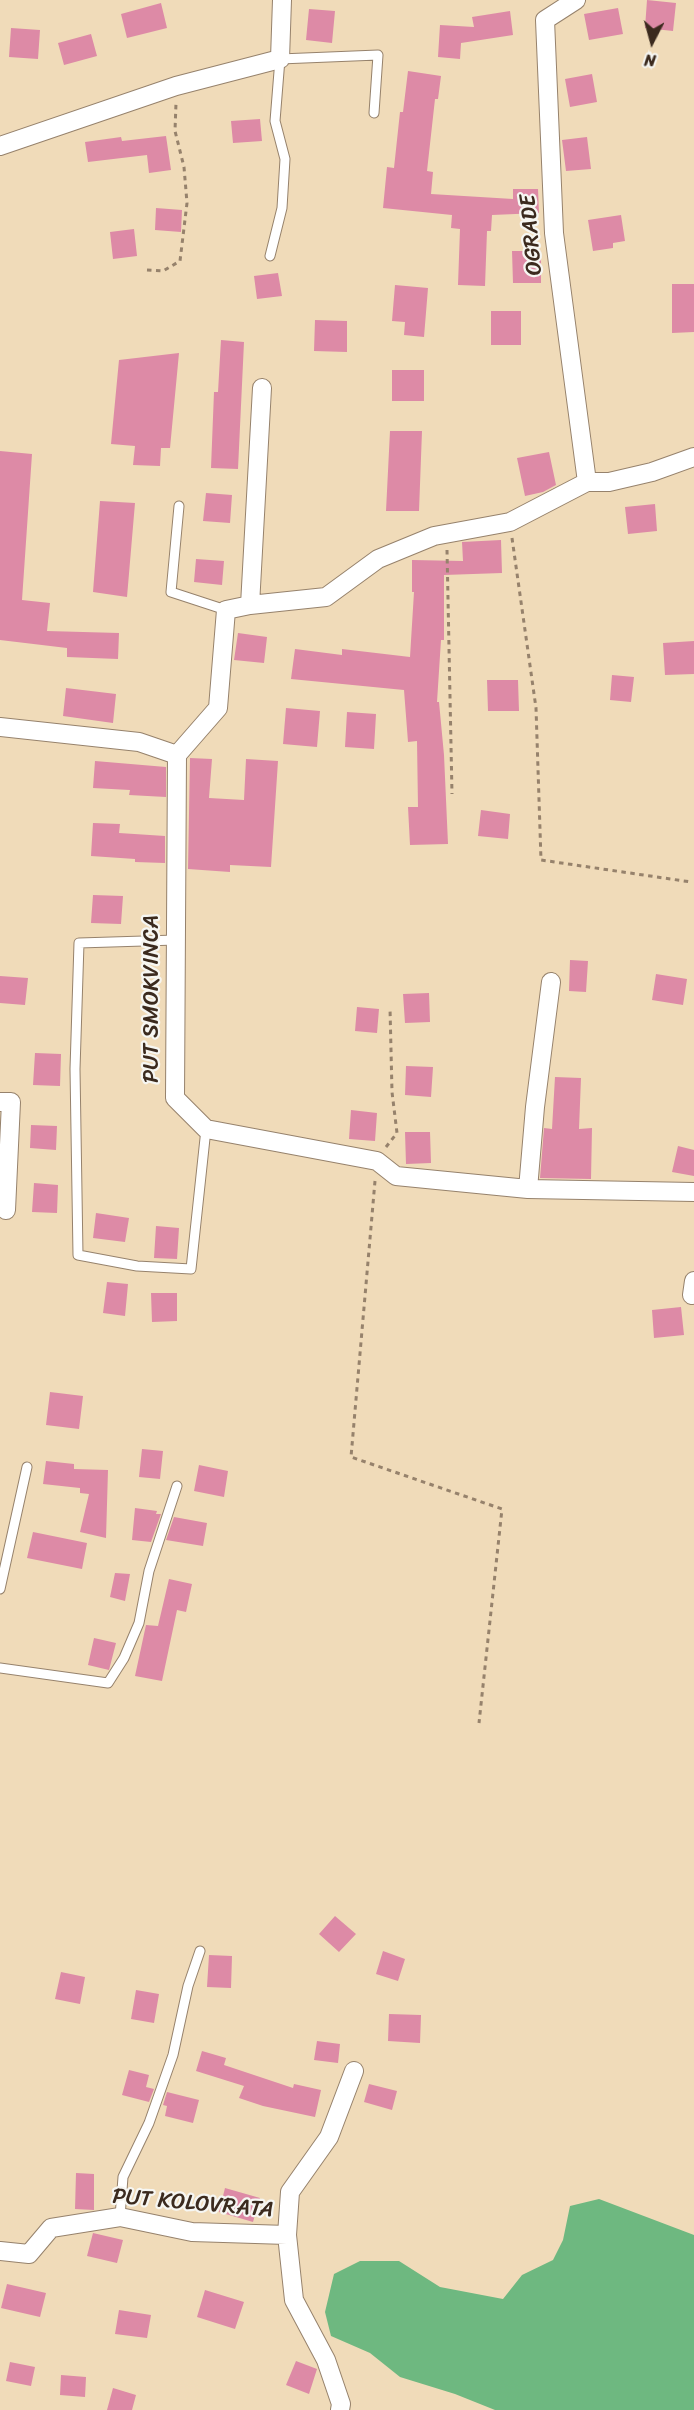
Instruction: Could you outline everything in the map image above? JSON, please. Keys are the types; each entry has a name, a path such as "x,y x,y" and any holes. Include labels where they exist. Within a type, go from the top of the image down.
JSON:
{"street":[{"path":"0,146 176,86 280,59 282,0"},
{"name":"OGRADE","path":"576,0 545,20 554,233 587,482"},
{"path":"250,605 262,388"},
{"path":"0,727 139,742 177,755 218,708 226,610 250,605 326,597 378,559 434,536 510,522 587,482 609,482 652,472 694,457"},
{"name":"PUT SMOKVINCA","path":"177,755 175,1098 206,1129"},
{"path":"528,1189 535,1107 551,982"},
{"path":"0,1102 11,1102 6,1210"},
{"path":"206,1129 377,1161 396,1176 528,1189 694,1192"},
{"name":"PUT KOLOVRATA","path":"340,2410 341,2404 326,2360 294,2300 287,2235 290,2192 330,2137 354,2071"},
{"name":"PUT KOLOVRATA","path":"0,2251 29,2254 51,2228 120,2217 192,2232 287,2235"}],"lane":[{"path":"270,256 282,208 285,159 275,121 280,59 378,56 374,113"},
{"path":"179,506 171,592 226,610"},
{"path":"176,940 79,943 75,1068 78,1255 137,1266 190,1269 206,1129"},
{"path":"0,1589 27,1467"},
{"path":"0,1668 108,1683 124,1658 139,1623 150,1571 177,1486"},
{"path":"120,2217 123,2177 149,2123 173,2055 188,1986 200,1951"}],"path":[{"path":"147,270 163,271 180,261 185,234 187,204 184,166 175,131 176,86"},
{"path":"510,522 536,708 541,860 691,882"},
{"path":"445,534 452,794"},
{"path":"390,1008 392,1092 397,1133 377,1161 351,1457 502,1509 479,1723"}],"green space":[{"path":"599,2199 694,2235 694,2410 495,2410 455,2394 400,2377 370,2353 331,2336 325,2312 334,2274 360,2261 399,2261 440,2287 503,2299 522,2275 553,2260 563,2240 570,2206"}],"building":[{"path":"647,0 676,3 673,31 645,28"},
{"path":"161,3 167,28 127,38 121,14"},
{"path":"618,8 623,34 589,40 584,14"},
{"path":"309,9 335,11 332,43 306,40"},
{"path":"510,11 513,35 461,43 460,59 438,57 440,25 474,27 472,17"},
{"path":"11,28 40,30 38,59 9,57"},
{"path":"91,34 97,56 64,65 58,43"},
{"path":"408,71 441,76 438,99 435,99 427,171 433,172 431,194 513,199 513,189 538,189 539,213 492,215 491,231 487,231 485,286 458,285 460,229 451,228 452,215 383,208 387,167 394,168 400,112 403,112"},
{"path":"592,74 597,102 570,107 565,79"},
{"path":"260,119 262,141 233,143 231,121"},
{"path":"166,136 171,170 149,173 147,155 88,162 85,142 121,137 122,141"},
{"path":"587,137 591,169 566,171 562,140"},
{"path":"156,208 182,210 181,232 155,230"},
{"path":"621,215 625,241 613,243 613,248 593,251 588,220"},
{"path":"134,229 137,256 113,259 110,232"},
{"path":"512,251 541,251 541,283 513,283"},
{"path":"278,273 282,296 257,299 254,276"},
{"path":"672,284 694,284 694,332 672,333"},
{"path":"395,285 428,288 424,337 404,335 405,322 392,321"},
{"path":"491,311 521,311 521,345 491,345"},
{"path":"315,320 347,321 347,352 314,351"},
{"path":"221,340 244,342 238,469 211,468 214,392 218,392"},
{"path":"179,353 170,448 161,448 160,466 133,465 135,446 111,444 119,360"},
{"path":"392,370 424,370 424,401 392,401"},
{"path":"390,431 422,431 419,511 386,511"},
{"path":"0,451 32,454 22,600 50,603 47,631 119,633 118,659 67,657 67,648 0,640"},
{"path":"549,452 556,485 543,492 525,496 517,458"},
{"path":"206,493 232,495 230,523 203,521"},
{"path":"100,501 135,503 127,597 93,592"},
{"path":"655,504 657,531 628,534 625,507"},
{"path":"501,540 502,573 444,575 444,640 441,640 437,702 439,702 444,755 448,844 410,845 408,807 418,807 417,741 408,742 404,690 291,679 295,649 342,655 342,649 410,657 414,592 412,592 412,560 463,561 462,542"},
{"path":"196,559 224,561 222,585 194,582"},
{"path":"238,633 267,637 264,663 234,660"},
{"path":"694,641 694,674 665,675 663,643"},
{"path":"612,675 634,677 631,702 610,700"},
{"path":"487,680 518,680 519,711 488,711"},
{"path":"66,688 116,694 113,723 63,716"},
{"path":"286,708 320,711 317,747 283,744"},
{"path":"347,712 376,714 374,749 345,747"},
{"path":"190,758 212,759 209,798 244,800 246,759 278,761 271,867 230,865 230,872 188,869"},
{"path":"95,761 166,767 166,797 129,795 130,790 93,788"},
{"path":"481,810 510,814 508,839 478,836"},
{"path":"93,823 120,824 119,833 165,836 165,863 135,862 135,859 91,856"},
{"path":"93,895 123,896 121,924 91,923"},
{"path":"570,960 588,961 586,992 569,991"},
{"path":"656,974 687,979 683,1005 652,1000"},
{"path":"0,976 28,978 25,1005 0,1003"},
{"path":"429,993 430,1022 405,1023 403,994"},
{"path":"357,1007 379,1009 377,1033 355,1031"},
{"path":"35,1053 61,1054 60,1086 33,1085"},
{"path":"406,1066 433,1067 431,1097 405,1095"},
{"path":"555,1077 581,1078 579,1129 592,1128 591,1179 540,1178 544,1128 552,1129"},
{"path":"351,1110 377,1113 375,1141 349,1139"},
{"path":"31,1125 57,1126 56,1150 30,1148"},
{"path":"405,1132 430,1132 431,1163 406,1164"},
{"path":"678,1146 694,1150 694,1176 672,1172"},
{"path":"34,1183 58,1185 57,1213 32,1212"},
{"path":"96,1213 129,1218 125,1242 93,1238"},
{"path":"156,1226 179,1228 177,1259 154,1258"},
{"path":"107,1282 128,1284 125,1316 103,1313"},
{"path":"151,1293 177,1293 177,1321 152,1322"},
{"path":"681,1307 684,1335 654,1338 652,1310"},
{"path":"50,1392 83,1396 79,1429 46,1425"},
{"path":"142,1449 163,1451 160,1479 139,1477"},
{"path":"46,1461 74,1464 74,1469 108,1470 106,1538 80,1532 89,1494 80,1493 80,1488 43,1484"},
{"path":"199,1465 228,1471 224,1497 194,1491"},
{"path":"135,1508 157,1511 156,1514 161,1514 151,1542 132,1540"},
{"path":"174,1517 207,1523 203,1546 166,1540"},
{"path":"33,1532 87,1543 82,1569 27,1558"},
{"path":"115,1573 130,1574 125,1601 110,1597"},
{"path":"169,1579 192,1584 186,1612 177,1610 162,1681 135,1676 146,1625 158,1626"},
{"path":"94,1638 116,1643 109,1670 88,1665"},
{"path":"335,1916 356,1934 339,1952 319,1934"},
{"path":"383,1951 405,1959 398,1981 376,1974"},
{"path":"209,1955 232,1956 231,1988 207,1987"},
{"path":"61,1972 85,1977 80,2004 55,1999"},
{"path":"136,1990 159,1994 154,2023 131,2019"},
{"path":"389,2014 421,2015 420,2043 388,2041"},
{"path":"317,2041 340,2044 338,2063 314,2060"},
{"path":"202,2051 226,2058 224,2065 293,2088 294,2084 321,2090 315,2117 263,2106 239,2098 244,2086 196,2071"},
{"path":"129,2070 149,2075 146,2087 154,2089 149,2102 122,2095"},
{"path":"369,2084 397,2091 392,2110 364,2102"},
{"path":"167,2092 199,2100 193,2123 165,2116 167,2106 163,2105"},
{"path":"76,2173 94,2174 94,2210 75,2209"},
{"path":"225,2188 260,2198 253,2222 219,2212"},
{"path":"93,2233 123,2240 117,2263 87,2256"},
{"path":"7,2284 46,2293 40,2317 1,2308"},
{"path":"205,2290 244,2302 235,2329 197,2317"},
{"path":"119,2310 151,2315 147,2338 115,2334"},
{"path":"296,2361 317,2369 309,2394 286,2385"},
{"path":"10,2362 35,2367 31,2386 6,2381"},
{"path":"61,2375 86,2377 85,2397 60,2395"},
{"path":"113,2388 136,2395 132,2410 107,2410"}]}
